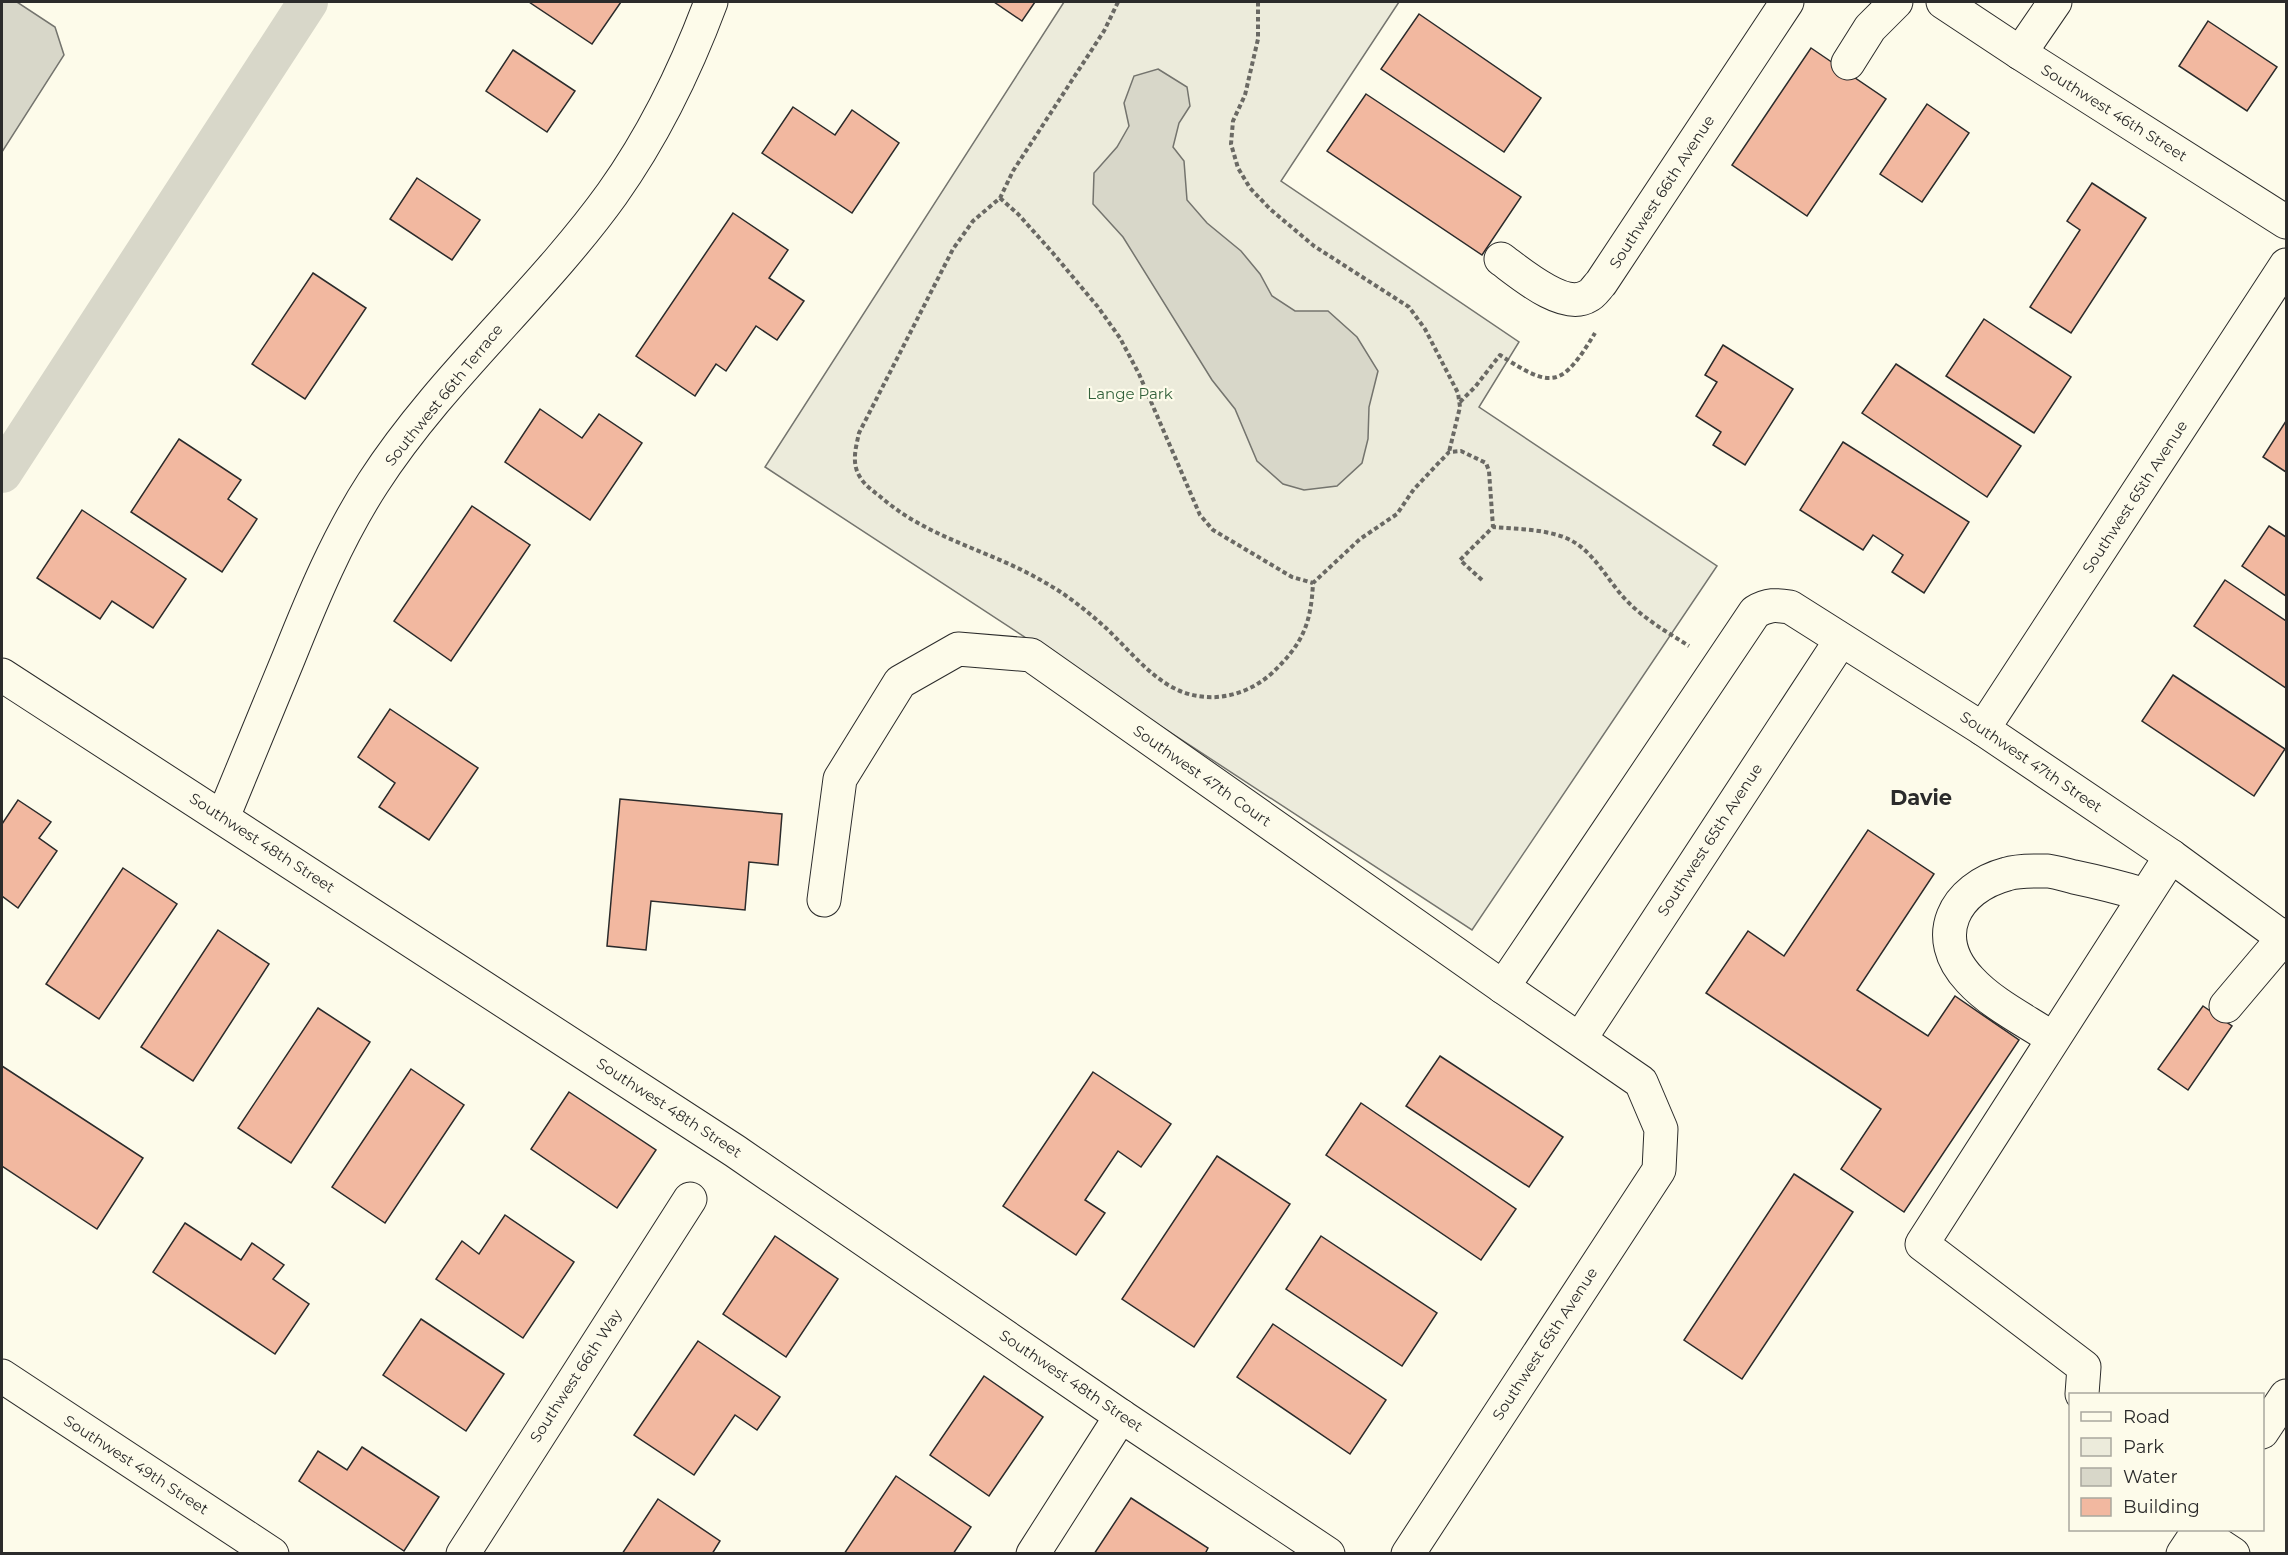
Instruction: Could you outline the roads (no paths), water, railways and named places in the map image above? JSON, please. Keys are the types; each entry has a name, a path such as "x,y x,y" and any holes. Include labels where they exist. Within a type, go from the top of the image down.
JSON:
{"street":[{"name":"Southwest 66th Terrace","path":"223,817 313,597 334,553 373,483 446,389 564,254 612,194 652,132 678,81 711,2"},
{"name":"Southwest 66th Avenue","path":"1501,259 1555,294 1573,301 1588,297 1601,283 1787,2"},
{"path":"1848,63 1870,28 1896,2"},
{"name":"Southwest 46th Street","path":"1943,2 2286,222"},
{"path":"2020,53 2055,2"},
{"name":"Southwest 65th Avenue","path":"1983,729 2286,265"},
{"name":"Southwest 47th Street","path":"1503,987 1755,612 1766,605 1790,607 1983,729 2171,856 2286,938"},
{"name":"Southwest 65th Avenue","path":"1580,1039 1841,640"},
{"name":"Southwest 47th Court","path":"824,900 840,779 900,682 957,649 1031,655 1641,1082 1661,1129"},
{"name":"Southwest 48th Street","path":"2,675 735,1151 1121,1416 1328,1554"},
{"path":"2082,1393 2085,1367 1922,1244 2052,1038 2171,856"},
{"path":"2052,1038 1990,997 1969,980 1955,959 1948,939 1950,920 1964,900 1982,883 2008,873 2050,871 2145,895"},
{"path":"2226,1006 2286,938"},
{"name":"Southwest 65th Avenue","path":"1408,1554 1659,1170 1661,1129"},
{"name":"Southwest 66th Way","path":"463,1554 690,1199"},
{"name":"Southwest 49th Street","path":"2,1376 272,1554"},
{"path":"2264,1429 2286,1396"},
{"path":"1033,1554 1121,1416"},
{"path":"2193,1538 2233,1554"}],"water":[{"path":"2,2 17,2 55,27 64,55 2,152"},
{"path":"1158,69 1187,87 1190,106 1179,123 1173,147 1184,161 1187,200 1207,223 1241,251 1260,274 1272,296 1295,311 1328,311 1357,337 1378,371 1369,407 1368,439 1362,463 1337,486 1304,490 1283,484 1257,461 1235,409 1212,380 1123,237 1093,204 1094,173 1117,147 1129,126 1124,103 1134,76"}],"waterway":[{"path":"2,473 308,2"}],"district":[{"name":"Davie","path":"1921,798"}],"park label":[{"name":"Lange Park","path":"1130,394"}]}
